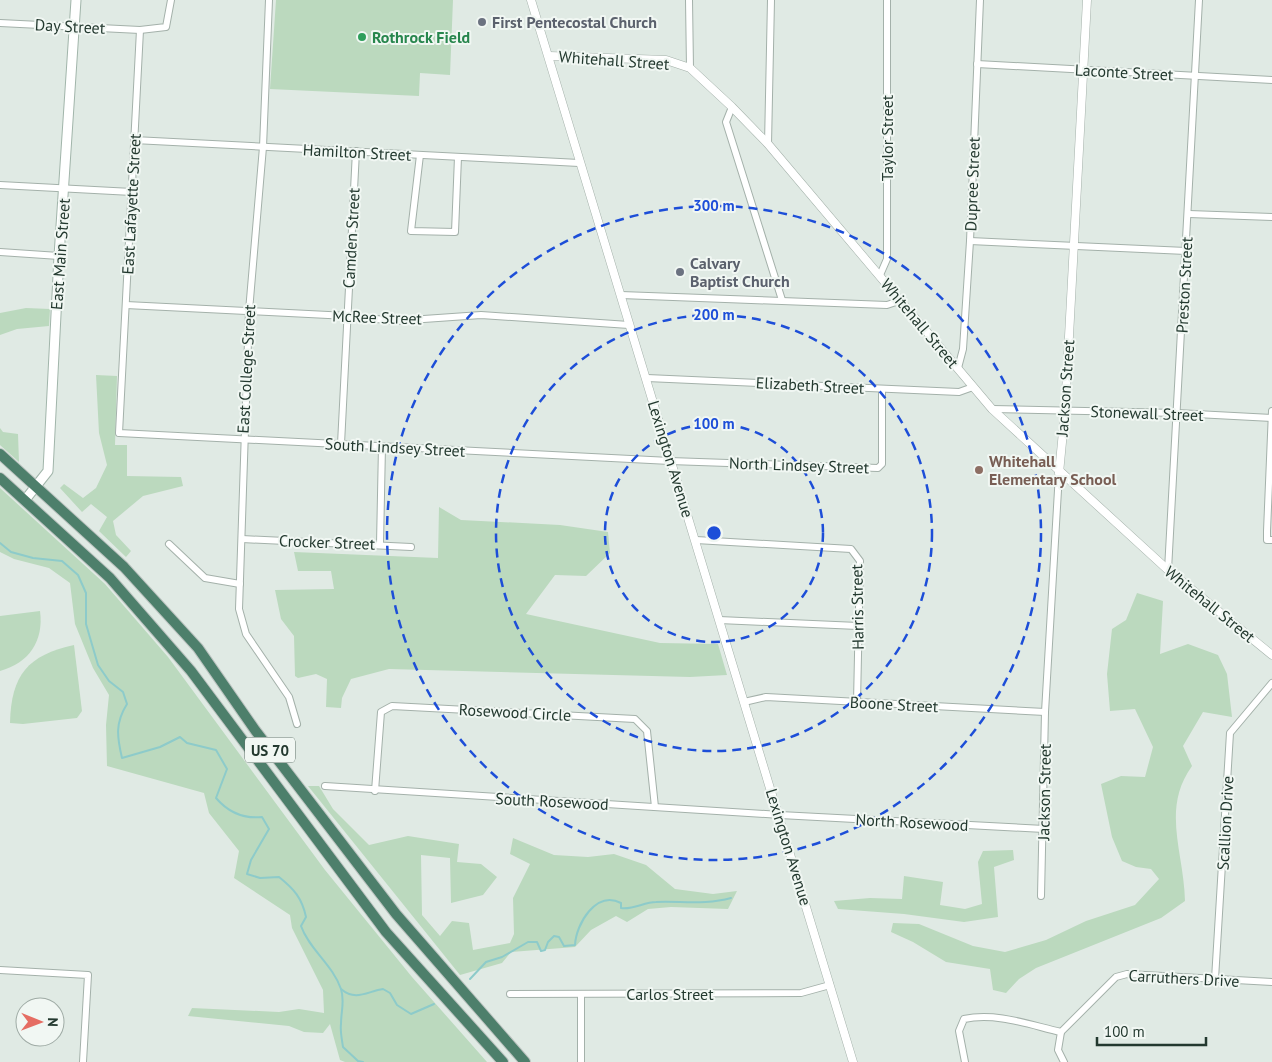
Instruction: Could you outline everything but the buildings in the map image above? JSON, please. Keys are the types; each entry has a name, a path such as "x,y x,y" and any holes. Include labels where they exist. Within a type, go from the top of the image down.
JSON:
{"highway":[{"name":"US 70","path":"0,454 124,567 198,648 255,730 396,914 525,1062"},
{"name":"US 70","path":"0,478 110,578 191,671 386,932 503,1062"}],"main road":[{"name":"East Main Street","path":"25,500 48,471 59,256 76,0"}],"street":[{"path":"140,30 166,27 171,0"},
{"name":"East College Street","path":"269,0 263,147 249,311 243,439 239,610 246,634 289,697 296,724"},
{"name":"Lexington Avenue","path":"532,0 670,461 780,815 853,1062"},
{"path":"689,0 690,68"},
{"path":"768,144 770,0"},
{"name":"Taylor Street","path":"880,275 887,259 887,0"},
{"name":"Dupree Street","path":"958,368 963,349 970,241 980,0"},
{"name":"Jackson Street","path":"1041,896 1044,828 1045,712 1059,473 1065,411 1087,0"},
{"name":"Preston Street","path":"1168,570 1189,214 1199,0"},
{"name":"Day Street","path":"0,23 140,30"},
{"name":"East Lafayette Street","path":"120,433 140,30"},
{"name":"Whitehall Street","path":"549,56 666,60 690,68 732,106 768,144 992,409 1059,473 1168,570 1272,655"},
{"name":"Laconte Street","path":"977,64 1272,80"},
{"path":"732,106 726,122 782,300"},
{"name":"Hamilton Street","path":"134,140 580,163"},
{"name":"Camden Street","path":"341,444 356,152"},
{"path":"420,155 412,231 455,232 458,157"},
{"path":"0,185 132,192"},
{"path":"1189,214 1272,217"},
{"path":"970,241 1186,251"},
{"path":"0,252 59,256"},
{"path":"621,296 887,305 899,301"},
{"name":"McRee Street","path":"126,304 348,316 394,321 481,315 629,324"},
{"name":"Elizabeth Street","path":"646,378 959,392 973,387"},
{"name":"North Lindsey Street","path":"670,461 878,468 882,464 882,388"},
{"name":"Stonewall Street","path":"992,409 1177,413 1272,418"},
{"path":"1269,540 1272,411"},
{"name":"South Lindsey Street","path":"120,433 670,461"},
{"path":"380,544 382,446"},
{"name":"Crocker Street","path":"242,539 380,544 411,547"},
{"name":"Harris Street","path":"696,540 851,549 860,561 857,702"},
{"path":"168,544 205,578 240,584"},
{"path":"719,620 858,626"},
{"name":"Scallion Drive","path":"1215,980 1230,733 1272,683"},
{"name":"Boone Street","path":"744,702 766,697 1045,712"},
{"name":"Rosewood Circle","path":"375,790 381,712 392,706 635,718 647,731 655,807"},
{"name":"South Rosewood","path":"325,786 780,815"},
{"name":"North Rosewood","path":"780,815 1044,828"},
{"path":"0,970 88,975 83,1062"},
{"name":"Carruthers Drive","path":"1061,1032 1116,977 1127,974 1272,982"},
{"name":"Carlos Street","path":"510,994 801,993 830,985"},
{"path":"581,994 581,1062"},
{"path":"965,1062 959,1031 964,1019 976,1017 1004,1019 1061,1032 1058,1050 1064,1062"}],"green space":[{"name":"Rothrock Field","path":"276,0 453,0 450,75 420,73 419,96 270,89"},
{"path":"26,308 50,309 49,326 17,329 0,335 0,313"},
{"path":"96,375 117,376 115,445 127,445 127,476 181,477 183,486 143,496 113,521 116,535 131,551 126,557 99,531 107,517 91,504 82,512 60,488 64,484 83,498 96,488 107,465 99,433"},
{"path":"0,428 3,432 18,434 19,462 0,445"},
{"path":"0,488 105,584 168,657 325,870 412,977 487,1062 345,1062 340,1060 330,1024 323,1033 304,1032 289,1026 188,1016 192,1008 279,1012 299,1009 324,1013 323,990 292,928 290,915 234,878 239,851 209,813 204,793 107,766 106,725 109,695 93,668 75,624 70,583 49,568 14,559 0,552"},
{"path":"439,507 461,520 560,525 608,532 610,553 586,576 555,575 526,614 660,643 718,644 727,675 690,677 389,669 351,679 342,698 341,708 326,707 327,679 316,674 298,678 295,676 294,636 281,619 275,590 334,589 331,571 298,571 294,552 438,558"},
{"path":"1137,593 1163,601 1160,654 1188,644 1218,655 1227,674 1232,717 1203,712 1183,746 1192,766 1183,782 1178,798 1176,815 1176,831 1185,901 1161,918 1036,968 1019,979 1006,993 993,990 990,969 946,962 913,942 891,932 893,923 919,924 973,946 1005,952 1046,940 1086,921 1135,905 1159,879 1151,869 1136,867 1122,861 1112,837 1101,784 1121,776 1145,777 1153,747 1135,709 1110,711 1107,674 1112,629 1126,620"},
{"path":"40,611 40,632 32,649 19,662 0,671 0,616"},
{"path":"74,645 82,711 77,718 23,724 10,723 14,692 25,670 34,661 45,655"},
{"path":"308,786 319,786 333,809 369,845 408,836 459,844 457,862 481,864 497,877 483,895 451,903 450,858 421,855 422,915 440,936 452,921 469,923 473,950 510,943 514,934 513,898 530,864 510,854 513,838 554,855 588,857 614,854 646,865 675,889 713,894 737,891 728,909 671,907 648,909 627,922 616,916 591,930 575,947 511,952 502,963 460,975"},
{"path":"1013,850 1014,860 994,867 998,917 964,922 904,914 838,909 834,901 870,898 902,899 904,876 943,882 940,905 965,909 982,904 978,862 983,851"}],"waterway":[{"path":"0,543 11,552 33,558 62,561 78,575 86,593 86,624 98,665 109,681 123,692 127,704 120,718 118,730 122,758 160,747 180,737 187,743 216,750 227,769 216,798 236,814 248,817 262,817 269,829 251,860 247,874 260,878 279,877 300,899 306,917 301,926 332,972 341,989 343,1002 341,1030 343,1047 358,1061 363,1062"},
{"path":"470,979 486,962 502,957 528,942 537,942 541,951 545,950 548,942 554,936 559,937 564,946 575,945 583,919 589,911 603,901 612,900 621,903 621,908 625,908 652,902 703,902 731,898"},
{"path":"341,989 352,995 362,995 383,989 390,993 397,1005 411,1014 434,1004"}],"place":[{"name":"First Pentecostal Church","path":"482,22"},
{"name":"Rothrock Field","path":"362,37"},
{"name":"Calvary Baptist Church","path":"680,272"},
{"name":"Whitehall Elementary School","path":"979,470"}]}
